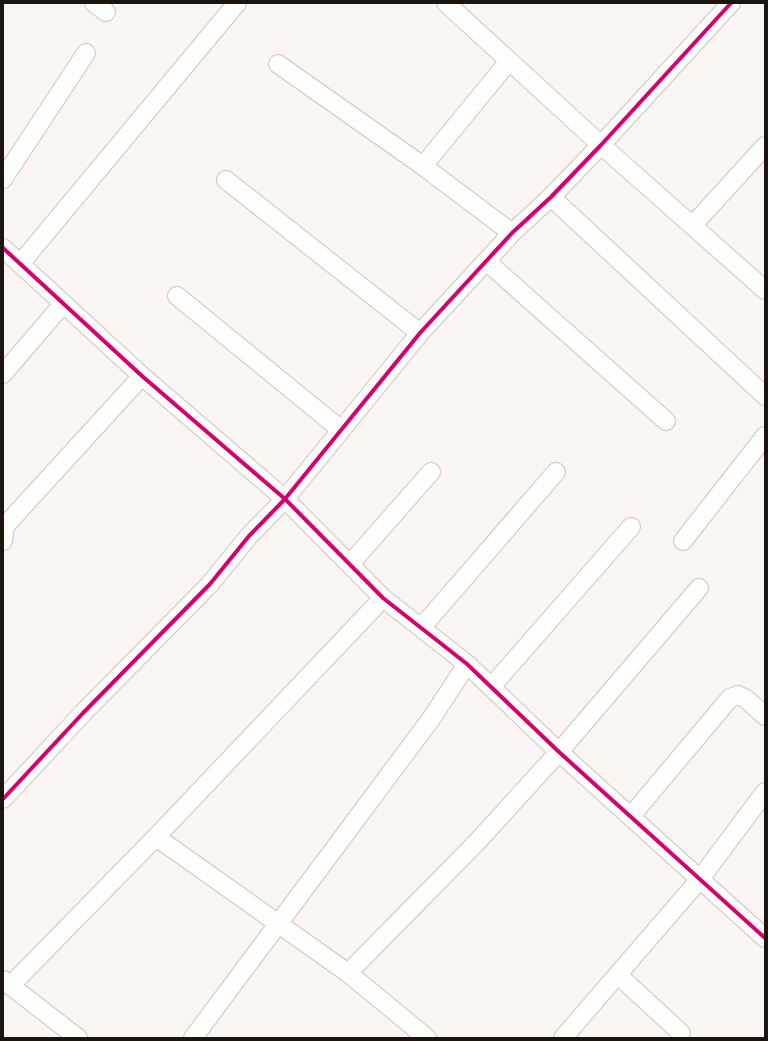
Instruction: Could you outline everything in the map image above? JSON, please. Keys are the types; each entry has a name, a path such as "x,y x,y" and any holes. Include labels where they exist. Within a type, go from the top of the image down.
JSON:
{"street":[{"path":"20,264 237,3"},
{"path":"446,3 601,145 694,225 765,290"},
{"path":"3,799 83,712 210,584 249,536 285,499 340,429 420,333 512,233 551,197 601,145 731,3"},
{"path":"3,179 86,53"},
{"path":"423,166 509,61"},
{"path":"278,64 423,166 512,233"},
{"path":"694,225 765,146"},
{"path":"226,180 330,260 420,333"},
{"path":"551,197 765,396"},
{"path":"3,248 142,376 285,499 383,598 467,664 559,752 765,938"},
{"path":"486,261 666,421"},
{"path":"177,296 340,429"},
{"path":"3,374 63,304"},
{"path":"4,530 142,376"},
{"path":"683,541 765,436"},
{"path":"350,564 431,472"},
{"path":"421,628 556,472"},
{"path":"491,687 631,527"},
{"path":"348,973 477,842 559,752 699,588"},
{"path":"78,1038 7,982 156,838 383,598"},
{"path":"193,1038 431,719 467,664"},
{"path":"631,816 730,698 738,695 746,699 765,716"},
{"path":"563,1038 700,879 765,792"},
{"path":"156,838 348,973 427,1038"},
{"path":"618,975 681,1033"}],"cycle path":[{"path":"3,799 83,713 210,584 249,536 285,499 420,333 512,233 551,197 601,145 731,3"},
{"path":"3,248 142,376 285,499 383,598 467,664 559,752 765,938"}]}
